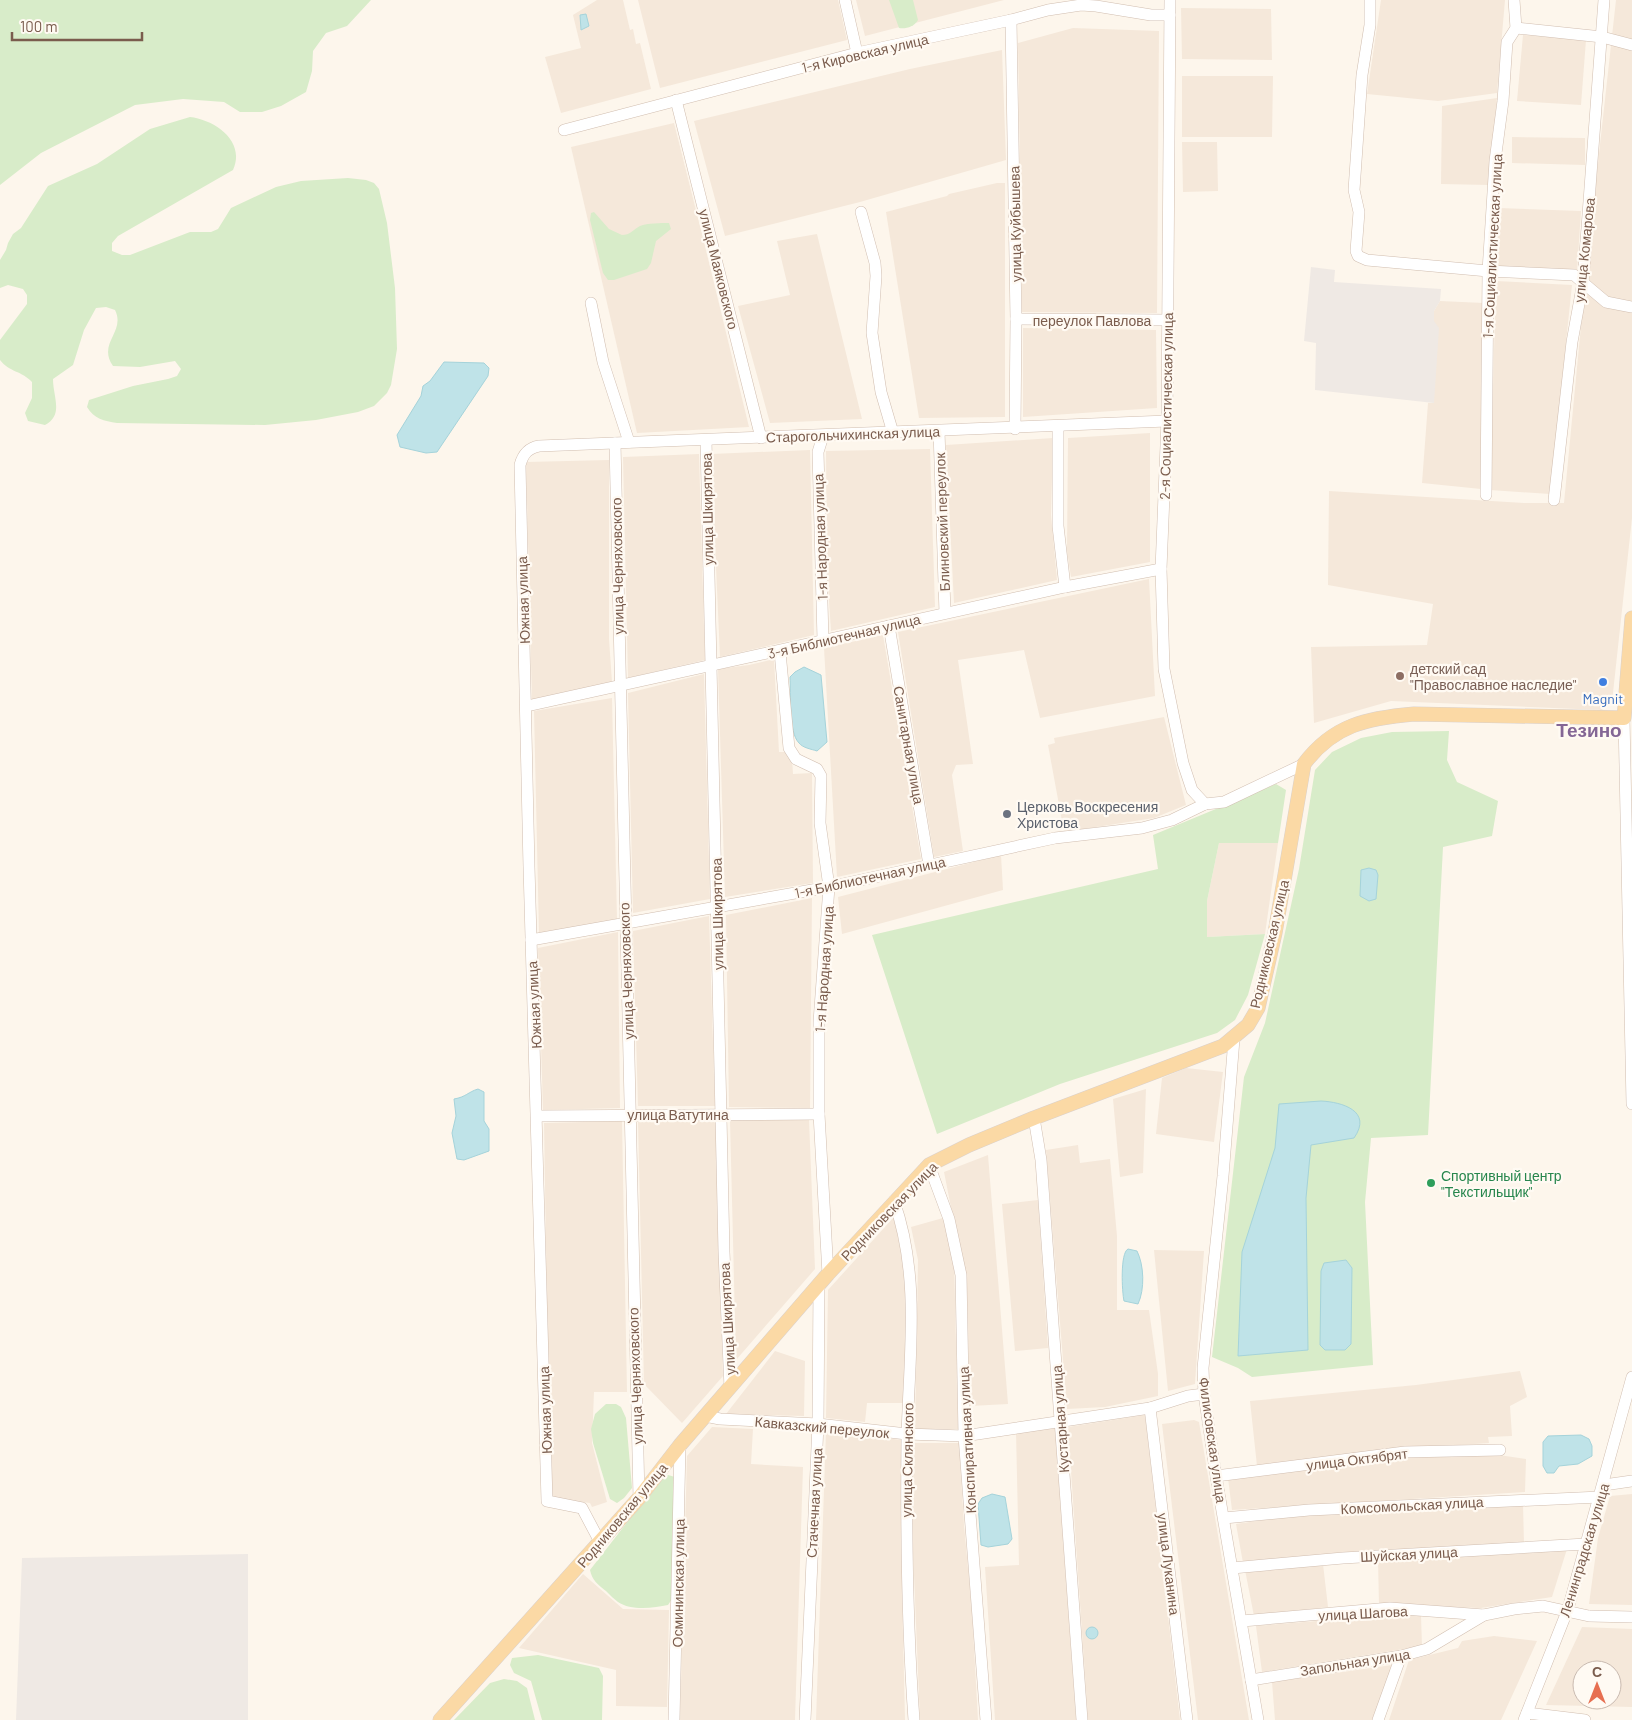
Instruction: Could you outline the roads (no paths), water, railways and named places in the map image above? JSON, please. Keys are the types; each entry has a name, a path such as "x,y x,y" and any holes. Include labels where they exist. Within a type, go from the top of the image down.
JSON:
{"main road":[{"path":"1304,764 1317,747 1334,734 1356,724 1383,717 1414,714 1624,718 1632,618"},
{"name":"Родниковская улица","path":"440,1720 639,1498 680,1445 828,1274 929,1165 969,1145 1034,1118 1223,1046 1248,1025 1258,1008 1275,933 1304,764"}],"street":[{"path":"845,0 857,53"},
{"name":"2-я Социалистическая улица","path":"1170,0 1167,421 1161,570 1164,669 1183,764 1192,790 1198,800 1205,804"},
{"path":"1370,0 1370,25 1362,74 1354,190 1359,212 1356,251 1358,256 1367,260 1488,271 1574,275 1606,302 1632,307"},
{"name":"1-я Социалистическая улица","path":"1486,496 1488,271 1495,161 1503,101 1507,42 1516,28 1514,0"},
{"name":"улица Комарова","path":"1554,500 1572,342 1583,282 1604,0"},
{"name":"1-я Кировская улица","path":"564,130 857,53 1011,20 1048,10 1081,6 1170,15"},
{"name":"улица Куйбышева","path":"1011,20 1016,319 1015,429"},
{"path":"1516,28 1602,37 1632,45"},
{"name":"улица Маяковского","path":"676,100 761,438"},
{"path":"861,212 875,263 876,276 872,333 881,392 892,433"},
{"path":"591,303 603,362 629,442"},
{"name":"переулок Павлова","path":"1016,319 1168,320"},
{"name":"Старогольчихинская улица","path":"540,446 1015,429 1167,421"},
{"path":"1058,426 1058,526 1066,587"},
{"name":"Блиновский переулок","path":"939,431 945,613"},
{"name":"1-я Народная улица","path":"823,436 818,452 823,640"},
{"name":"улица Шкирятова","path":"706,440 718,908 724,1252 730,1388"},
{"name":"улица Черняховского","path":"615,443 624,924 639,1498"},
{"name":"Южная улица","path":"540,446 527,451 520,465 547,1501 582,1508 600,1542"},
{"name":"3-я Библиотечная улица","path":"527,706 711,665 780,652 823,640 1066,587 1161,570"},
{"name":"Санитарная улица","path":"889,626 929,865"},
{"name":"1-я Народная улица","path":"780,652 789,748 796,759 820,772 820,823 829,887 819,1022 819,1114 828,1274"},
{"path":"1624,718 1632,1104"},
{"name":"1-я Библиотечная улица","path":"531,940 829,887 1055,838 1142,828 1172,820 1205,804 1224,802 1304,764"},
{"name":"Филисовская улица","path":"1234,1038 1222,1185 1205,1342 1204,1394 1216,1476 1258,1720"},
{"name":"улица Ватутина","path":"538,1116 819,1114"},
{"name":"Кустарная улица","path":"1034,1118 1041,1160 1082,1720"},
{"name":"Конспиративная улица","path":"929,1165 950,1219 961,1275 964,1436 986,1720"},
{"name":"улица Склянского","path":"894,1201 903,1227 912,1282 907,1434 906,1563 914,1720"},
{"name":"Стачечная улица","path":"805,1720 818,1424 819,1285"},
{"name":"Ленинградская улица","path":"1525,1717 1568,1610 1604,1485 1632,1377"},
{"name":"Кавказский переулок","path":"705,1416 720,1419 818,1424 907,1434 964,1436 1060,1420 1150,1408 1188,1396 1204,1394"},
{"name":"улица Луканина","path":"1150,1408 1187,1720"},
{"name":"Осмининская улица","path":"674,1720 680,1445"},
{"name":"улица Октябрят","path":"1216,1476 1405,1452 1500,1450"},
{"path":"1604,1485 1632,1481"},
{"name":"Комсомольская улица","path":"1224,1518 1309,1510 1600,1497"},
{"name":"Шуйская улица","path":"1232,1568 1352,1557 1586,1544"},
{"name":"Запольная улица","path":"1252,1680 1401,1656 1427,1649 1484,1615 1543,1606 1589,1616 1632,1617"},
{"name":"улица Шагова","path":"1242,1621 1390,1608 1484,1615"},
{"path":"1378,1720 1401,1656"},
{"path":"1525,1717 1585,1720"}],"water":[{"path":"586,14 589,26 581,30 580,15"},
{"path":"444,362 484,363 489,368 488,376 437,452 426,453 400,447 397,435 421,396 423,386 430,381"},
{"path":"804,667 821,675 827,742 817,751 801,745 795,738 793,730 790,677"},
{"path":"1369,868 1376,870 1378,875 1376,899 1369,901 1360,896 1361,870"},
{"path":"478,1089 484,1092 484,1121 489,1129 489,1151 464,1160 457,1159 452,1133 456,1116 454,1099"},
{"path":"1321,1101 1346,1106 1357,1115 1360,1121 1359,1129 1354,1138 1311,1145 1306,1198 1308,1350 1238,1356 1242,1252 1275,1148 1279,1104"},
{"path":"1128,1249 1137,1251 1141,1263 1143,1284 1138,1304 1124,1301 1123,1265 1125,1252"},
{"path":"1346,1260 1352,1268 1351,1344 1345,1350 1325,1350 1320,1345 1321,1271 1324,1263"},
{"path":"1581,1435 1589,1439 1592,1446 1592,1456 1578,1464 1559,1466 1554,1473 1547,1473 1543,1466 1543,1442 1548,1436"},
{"path":"992,1494 1005,1497 1012,1539 1008,1544 988,1547 981,1545 978,1504 982,1498"},
{"path":"1092,1627 1098,1633 1092,1639 1086,1633"}],"place":[{"name":"детский сад \"Православное наследие\"","path":"1400,676"},
{"name":"Magnit","path":"1603,682"},
{"name":"Церковь Воскресения Христова","path":"1007,814"},
{"name":"Спортивный центр \"Текстильщик\"","path":"1431,1183"}],"district":[{"name":"Тезино","path":"1589,729"}]}
